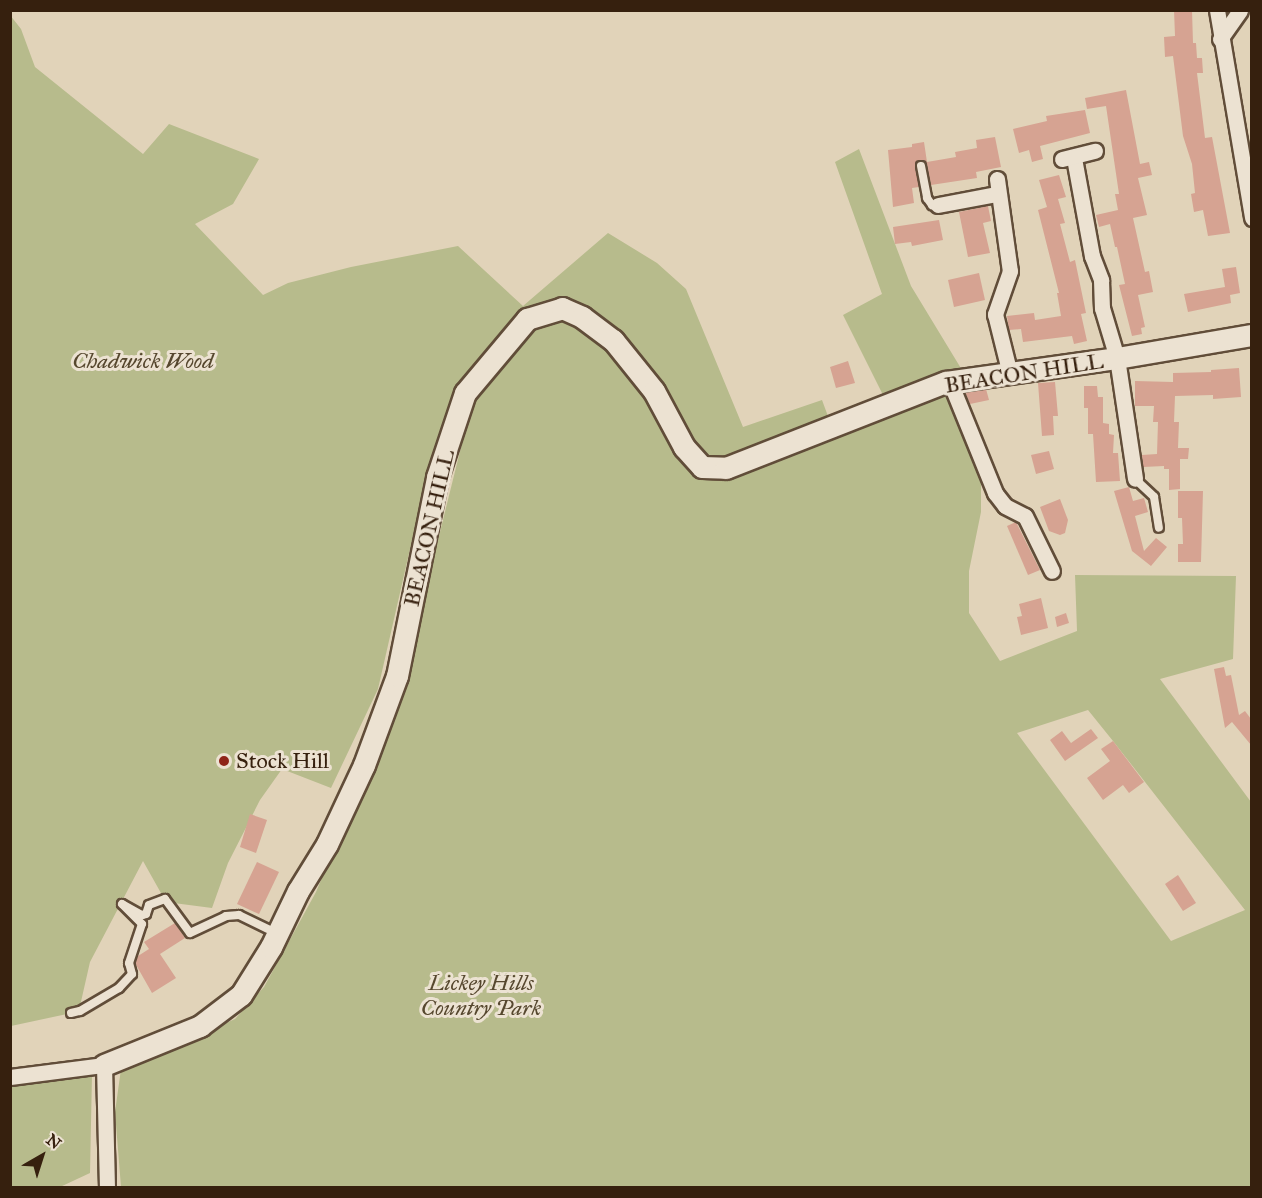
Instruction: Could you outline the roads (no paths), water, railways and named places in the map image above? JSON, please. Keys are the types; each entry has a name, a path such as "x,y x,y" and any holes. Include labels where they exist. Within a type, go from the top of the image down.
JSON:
{"street":[{"path":"1217,10 1251,218"},
{"path":"1220,39 1240,10"},
{"path":"1095,151 1068,158 1092,256 1101,280 1102,308 1117,358 1135,479"},
{"path":"938,205 997,186 1010,271 995,314 1010,374"},
{"name":"BEACON HILL","path":"104,1065 200,1026 241,994 278,933 298,891 327,844 364,765 398,676 437,477 465,393 527,319 562,308 582,317 613,340 654,391 684,447 702,467 726,468 951,382 1117,358 1251,335"},
{"path":"951,382 995,493 1005,506 1025,516 1052,571"},
{"path":"10,1077 104,1065 107,1188"}],"lane":[{"path":"921,166 927,198 932,205 938,205"},
{"path":"1135,479 1154,497 1159,528"},
{"path":"70,1013 80,1011 119,988 132,974 129,963 142,924 122,904 142,915 149,905 165,899 190,933 226,916 239,915 278,933"}],"place":[{"name":"Stock Hill","path":"224,761"}],"park label":[{"name":"Chadwick Wood","path":"143,361"},
{"name":"Lickey Hills Country Park","path":"481,994"}]}
